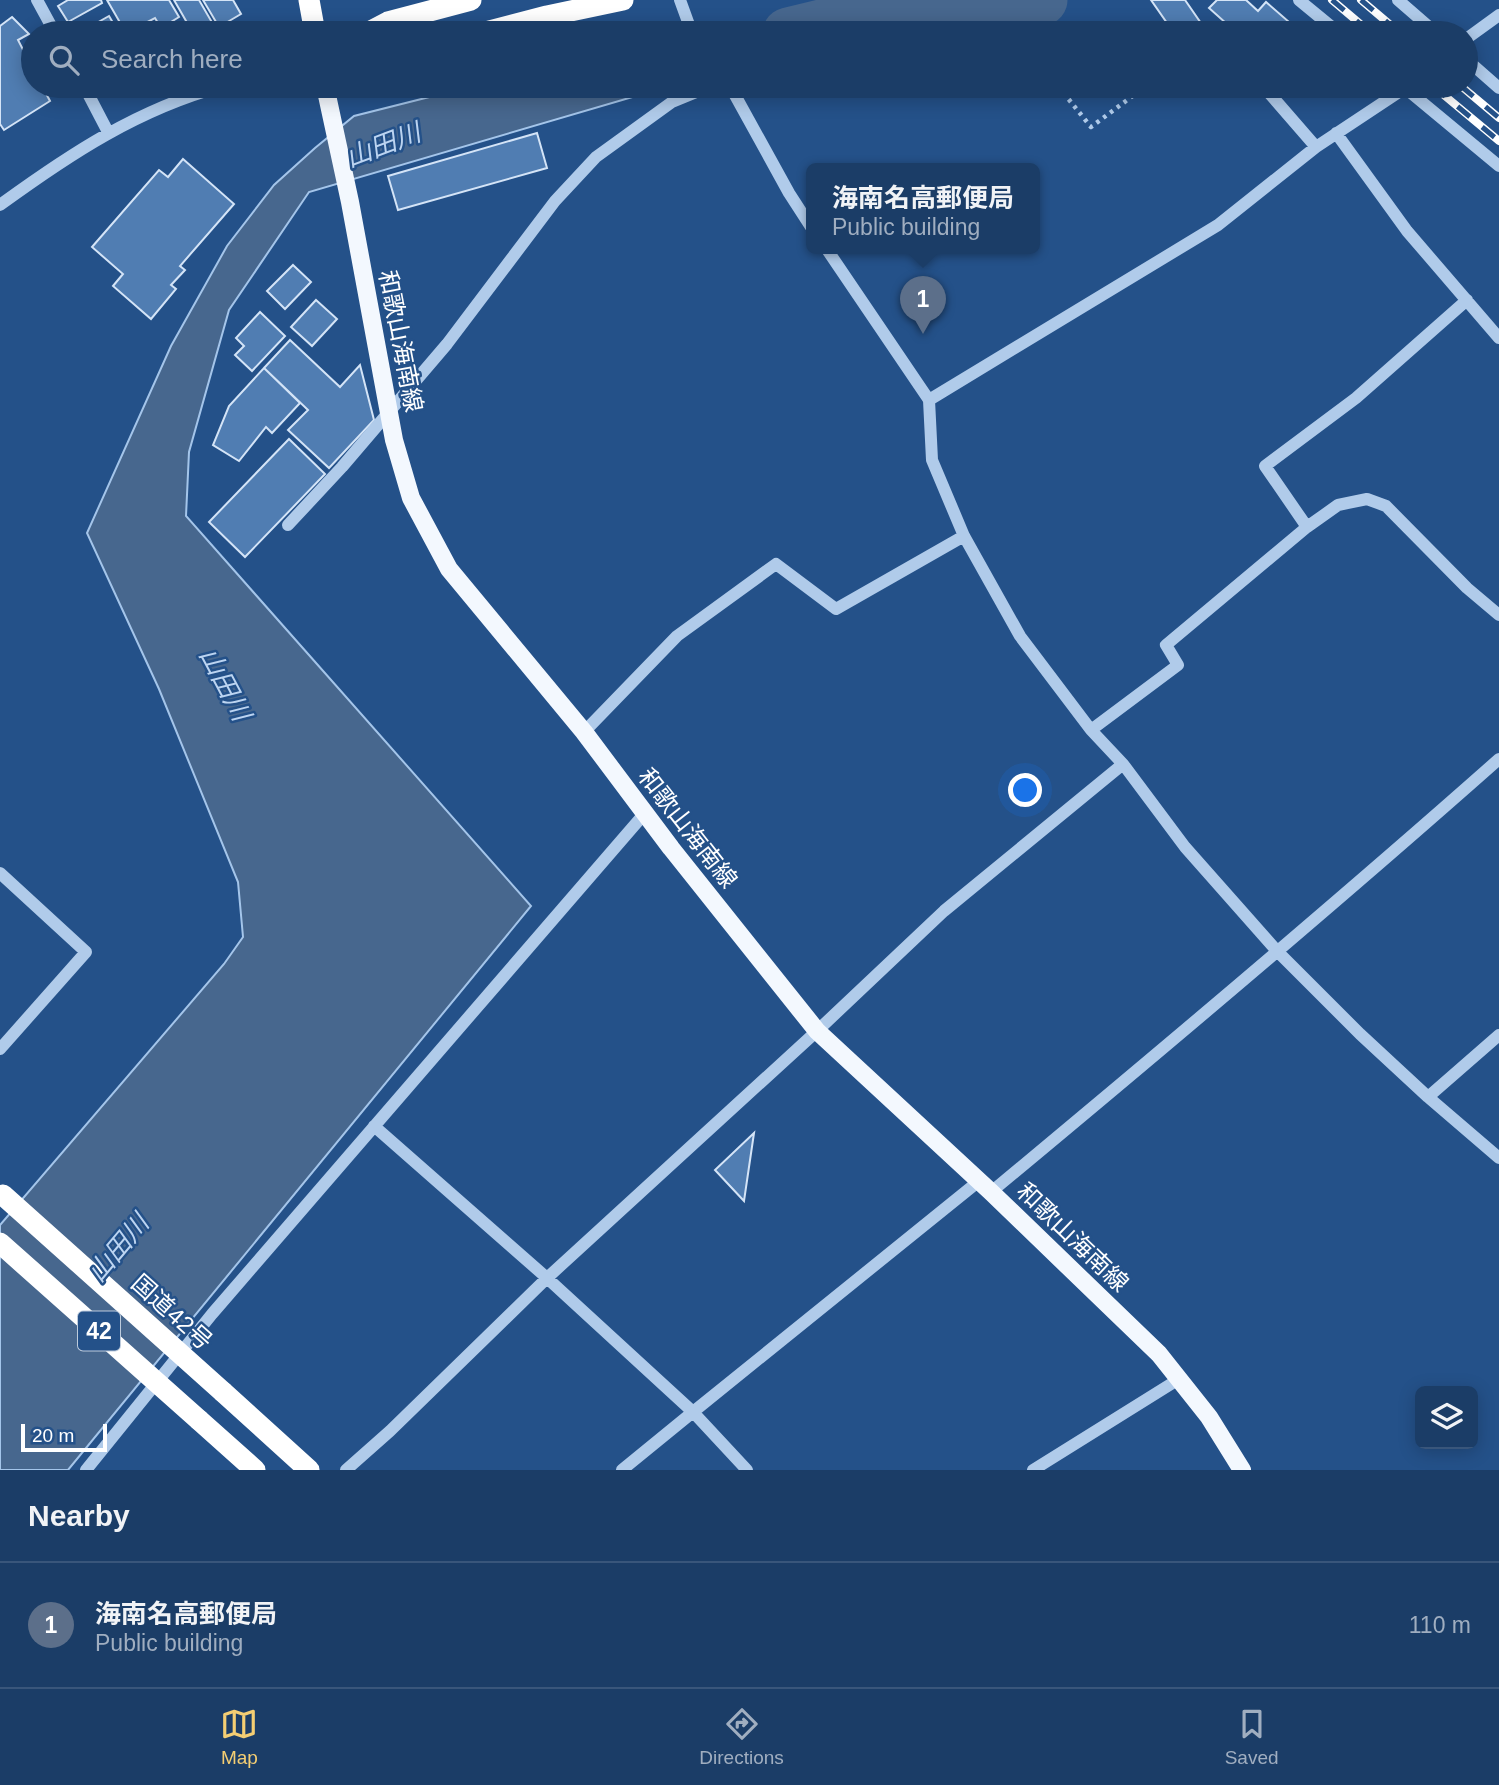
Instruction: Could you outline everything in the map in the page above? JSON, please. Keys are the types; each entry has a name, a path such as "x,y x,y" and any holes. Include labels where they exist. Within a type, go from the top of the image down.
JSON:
{"highway":[{"path":"309,0 313,21"},
{"path":"392,21 471,0"},
{"path":"512,21 545,8 624,0"},
{"name":"国道42号","path":"2,1194 309,1470"},
{"name":"42","path":"0,1242 255,1470"}],"main road":[{"name":"和歌山海南線","path":"328,98 394,440 411,498 449,569 584,732 817,1031 1159,1354 1209,1417 1242,1470"}],"street":[{"path":"37,0 48,21"},
{"path":"680,0 688,21"},
{"path":"1299,0 1324,21"},
{"path":"1398,0 1422,21"},
{"path":"1478,31 1499,15"},
{"path":"1478,70 1499,88"},
{"path":"90,98 108,132"},
{"path":"0,205 108,132 155,109 188,98"},
{"path":"288,525 342,467 447,344 555,201 596,157 672,102 682,98"},
{"path":"737,98 806,218"},
{"path":"1273,98 1316,147"},
{"path":"929,400 1218,225 1336,132 1388,98"},
{"path":"1418,98 1499,166"},
{"path":"1336,132 1407,231 1499,338"},
{"path":"829,254 929,400 932,460 964,536 1020,636 1091,730 1123,764 1185,847 1277,951 1360,1034 1499,1158"},
{"path":"1307,527 1265,466 1356,398 1467,300"},
{"path":"1091,730 1178,665 1167,645 1307,527 1338,505 1367,499 1386,506 1467,588 1499,615"},
{"path":"584,732 677,636 776,564 836,609 964,536"},
{"path":"622,1470 693,1412 1187,1030 1499,759"},
{"path":"346,1470 390,1431 547,1278 944,911 1123,764"},
{"path":"86,1470 212,1314 645,813"},
{"path":"0,873 86,952 0,1049"},
{"path":"1429,1097 1499,1035"},
{"path":"374,1126 547,1278 693,1412 747,1470"},
{"path":"1033,1470 1179,1378"}],"path":[{"path":"1068,98 1091,127 1130,98"}],"water":[{"path":"425,98 629,98 309,192 229,310 189,452 186,516 531,906 68,1470 0,1470 0,1225 224,964 243,937 238,882 159,689 87,533 171,346 227,246 274,185 354,116"}],"building":[{"path":"68,0 101,0 102,3 70,21 58,6"},
{"path":"107,0 169,0 179,17 172,21 157,21 155,18 149,21 119,21"},
{"path":"174,0 199,0 211,21 186,21"},
{"path":"203,0 233,0 241,14 229,21 215,21"},
{"path":"1151,0 1185,0 1199,21 1166,21"},
{"path":"1217,0 1246,0 1258,11 1266,2 1288,21 1224,21 1209,8"},
{"path":"12,17 21,26 21,38 18,40 21,46 21,98 48,98 50,101 4,130 0,124 0,26"},
{"path":"537,133 547,168 398,210 388,176"},
{"path":"183,159 234,204 180,266 185,270 171,285 176,289 151,319 113,286 123,274 92,247 159,170 168,177"},
{"path":"293,265 311,282 285,309 267,291"},
{"path":"316,300 337,319 312,346 291,327"},
{"path":"260,312 285,336 252,371 235,355 244,346 236,338"},
{"path":"290,340 340,387 360,365 374,420 329,468 288,430 308,410 264,368"},
{"path":"264,368 300,403 272,433 266,427 239,461 213,445 229,406"},
{"path":"289,439 325,474 245,557 209,522"},
{"path":"754,1133 744,1201 715,1170"}],"waterway":[{"name":"山田川","path":"838,21 1042,0"}],"railway":[{"path":"1332,0 1357,21"},
{"path":"1361,0 1386,21"},
{"path":"1447,98 1499,141"},
{"path":"1475,98 1499,118"}],"place":[{"name":"海南名高郵便局","path":"923,334"}]}
